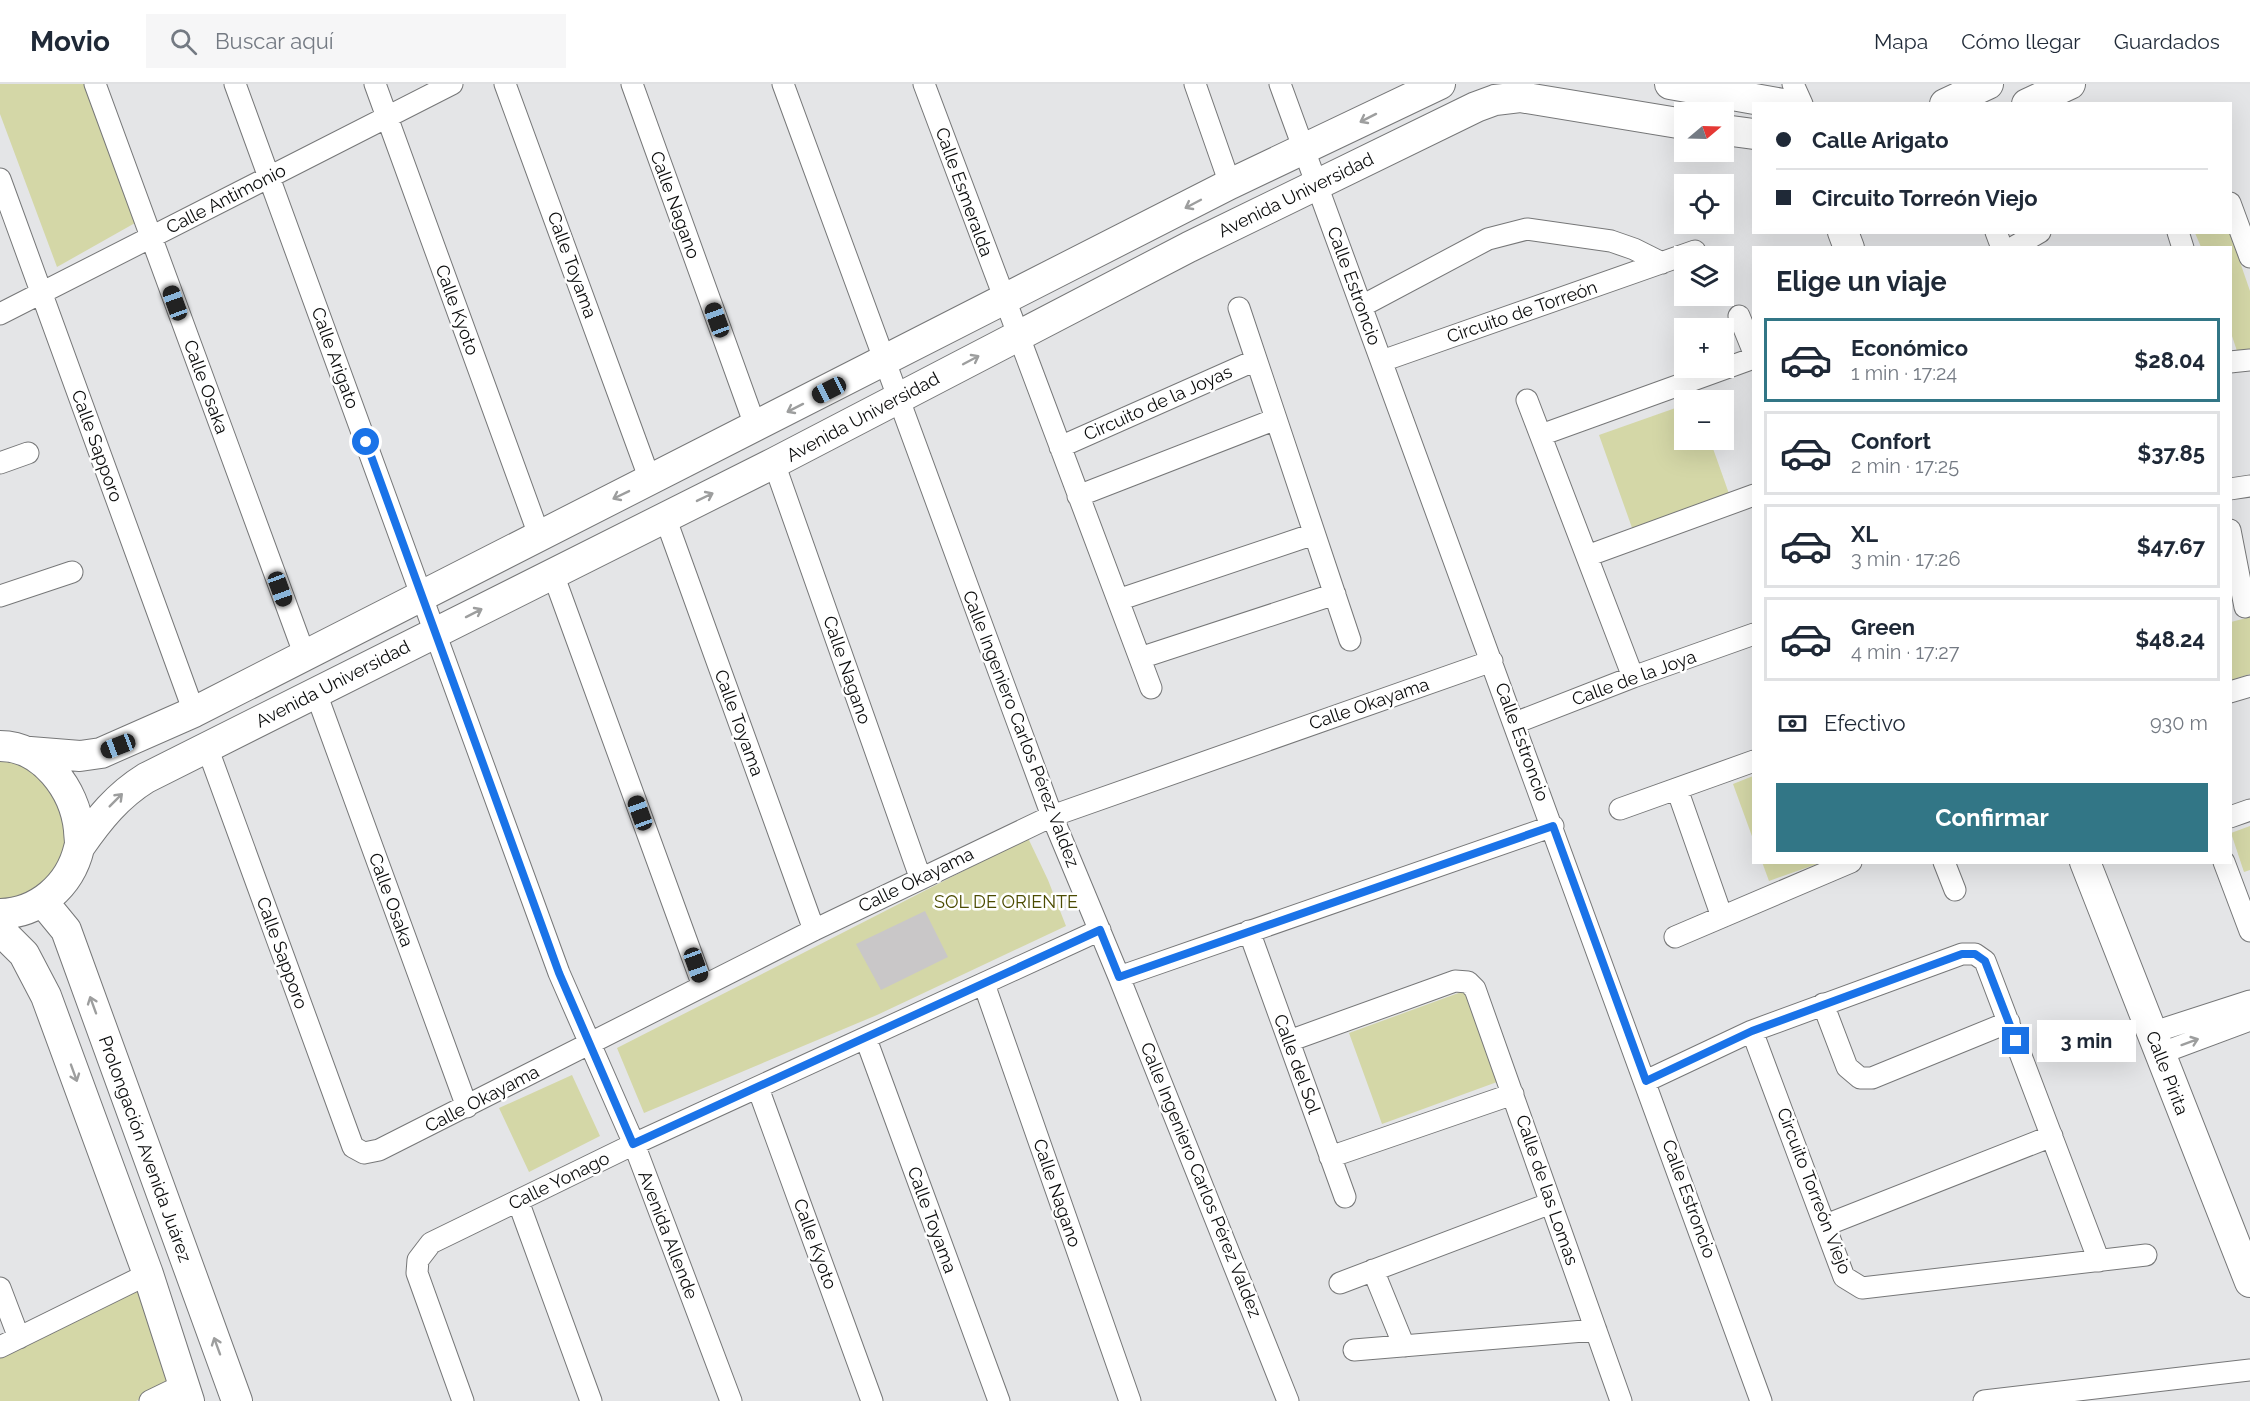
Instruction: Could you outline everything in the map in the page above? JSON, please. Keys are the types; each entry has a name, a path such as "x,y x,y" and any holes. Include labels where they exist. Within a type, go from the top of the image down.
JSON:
{"main road":[{"name":"Avenida Universidad","path":"0,746 30,752 80,756 101,753 194,712 539,535 756,428 1230,184 1304,150 1403,92 1440,84"},
{"path":"1673,84 1772,102"},
{"path":"1949,102 1988,84"},
{"path":"2031,102 2070,84"},
{"name":"Avenida Universidad","path":"80,846 99,819 125,791 207,747 774,463 1017,335 1317,185 1495,100 1520,97 1674,122"},
{"path":"1734,131 1752,134"},
{"path":"0,915 16,914 44,902 67,878 80,846 77,816 69,795 56,774 30,752"},
{"name":"Calle Pirita","path":"2086,864 2250,1282"},
{"name":"Prolongación Avenida Juárez","path":"44,902 66,930 237,1401"},
{"path":"0,930 24,954 46,996 148,1274 186,1393"}],"street":[{"name":"Calle Osaka","path":"95,84 305,656"},
{"name":"Calle Arigato","path":"235,84 436,632"},
{"name":"Calle Kyoto","path":"375,84 539,535"},
{"name":"Calle Antimonio","path":"0,314 452,84"},
{"name":"Calle Toyama","path":"505,84 650,480"},
{"name":"Calle Nagano","path":"632,84 756,428"},
{"name":"Calle Ingeniero Carlos Pérez Valdez","path":"783,84 1052,816 1119,977 1288,1401"},
{"name":"Calle Esmeralda","path":"924,84 1004,301"},
{"path":"1195,84 1230,184"},
{"name":"Calle Estroncio","path":"1280,84 1553,826 1761,1401"},
{"path":"1793,84 1801,102"},
{"name":"Calle Sapporo","path":"0,180 194,712"},
{"path":"2232,208 2250,257"},
{"path":"1362,306 1488,239 1527,229 1611,241 1662,263"},
{"path":"2030,237 2046,246"},
{"name":"Circuito de Torreón","path":"1382,361 1674,259"},
{"name":"Circuito de la Joyas","path":"1004,301 1151,688"},
{"name":"Circuito de la Joyas","path":"1239,308 1350,640"},
{"path":"1739,316 1752,348"},
{"path":"1541,435 1752,359"},
{"name":"Circuito de la Joyas","path":"1060,447 1256,360"},
{"path":"2232,362 2250,360"},
{"path":"1527,400 1633,676"},
{"path":"1078,496 1276,419"},
{"path":"0,463 28,453"},
{"name":"Calle Nagano","path":"774,463 920,877"},
{"path":"2232,489 2250,486"},
{"path":"1587,556 1752,496"},
{"name":"Calle Toyama","path":"664,517 813,930"},
{"path":"1118,600 1314,534"},
{"path":"2232,543 2242,608"},
{"path":"0,596 72,572"},
{"path":"553,574 704,986"},
{"path":"1140,658 1335,594"},
{"name":"Avenida Allende","path":"436,632 559,973 633,1144 731,1401"},
{"name":"Calle de la Joya","path":"1515,723 1633,676 1752,635"},
{"name":"Calle Okayama","path":"364,1154 379,1150 467,1107 920,877 1052,816 1492,661"},
{"path":"2232,691 2250,686"},
{"name":"Calle Osaka","path":"316,693 467,1107"},
{"name":"Calle Sapporo","path":"207,747 353,1147 364,1154"},
{"path":"1620,809 1752,762"},
{"path":"1677,789 1722,917"},
{"path":"2232,817 2250,810"},
{"path":"1119,977 1553,826"},
{"path":"1675,937 1846,864"},
{"path":"1945,864 1955,890"},
{"path":"2226,864 2242,884 2250,931"},
{"name":"Calle Yonago","path":"463,1401 417,1273 418,1260 432,1243 633,1144 1100,930"},
{"name":"Calle del Sol","path":"1249,931 1345,1197"},
{"path":"1646,1081 1752,1031 1962,954 1975,954 1985,961 2099,1261"},
{"name":"Calle de las Lomas","path":"1289,1041 1455,981 1468,982 1475,989 1621,1401"},
{"name":"Calle Nagano","path":"984,984 1130,1401"},
{"path":"2155,1043 2250,1001"},
{"path":"1823,1004 1847,1067 1860,1078 1872,1078 2009,1022"},
{"path":"2155,1043 2250,1020"},
{"name":"Circuito Torreón Viejo","path":"1752,1031 1844,1277 1862,1288 2146,1255"},
{"name":"Calle Toyama","path":"866,1039 999,1401"},
{"name":"Calle Kyoto","path":"758,1088 872,1401"},
{"path":"1330,1157 1513,1094"},
{"path":"1826,1225 2052,1136"},
{"path":"518,1201 591,1401"},
{"path":"1340,1283 1551,1203"},
{"path":"1373,1270 1404,1346"},
{"path":"0,1347 148,1274"},
{"path":"0,1288 19,1338"},
{"path":"1354,1350 1596,1330"},
{"path":"1984,1401 2250,1370"},
{"path":"150,1401 186,1393"}],"green space":[{"path":"0,84 84,84 135,223 57,267 0,114"},
{"path":"2195,234 2230,234 2250,291 2250,350 2238,354 2232,336 2232,246 2201,246"},
{"path":"1674,409 1674,450 1714,450 1733,505 1636,539 1599,435"},
{"path":"2250,617 2250,674 2232,680 2232,622"},
{"path":"0,755 38,768 67,807 67,856 37,894 0,905"},
{"path":"1752,777 1752,836 1733,784"},
{"path":"2250,826 2250,870 2244,872 2232,833"},
{"name":"SOL DE ORIENTE","path":"1028,838 1066,926 877,1015 644,1113 617,1048"},
{"path":"1763,864 1817,864 1769,881"},
{"path":"1464,991 1497,1082 1382,1124 1349,1033"},
{"path":"572,1075 600,1136 529,1172 499,1108"},
{"path":"143,1282 171,1385 136,1401 0,1401 0,1354"}],"building":[{"path":"925,911 948,957 881,990 856,944"}],"route":[{"path":"366,442 559,973 633,1144 1100,930 1119,977 1553,826 1646,1081 1752,1031 1962,954 1975,954 1985,961 2016,1041"}]}
